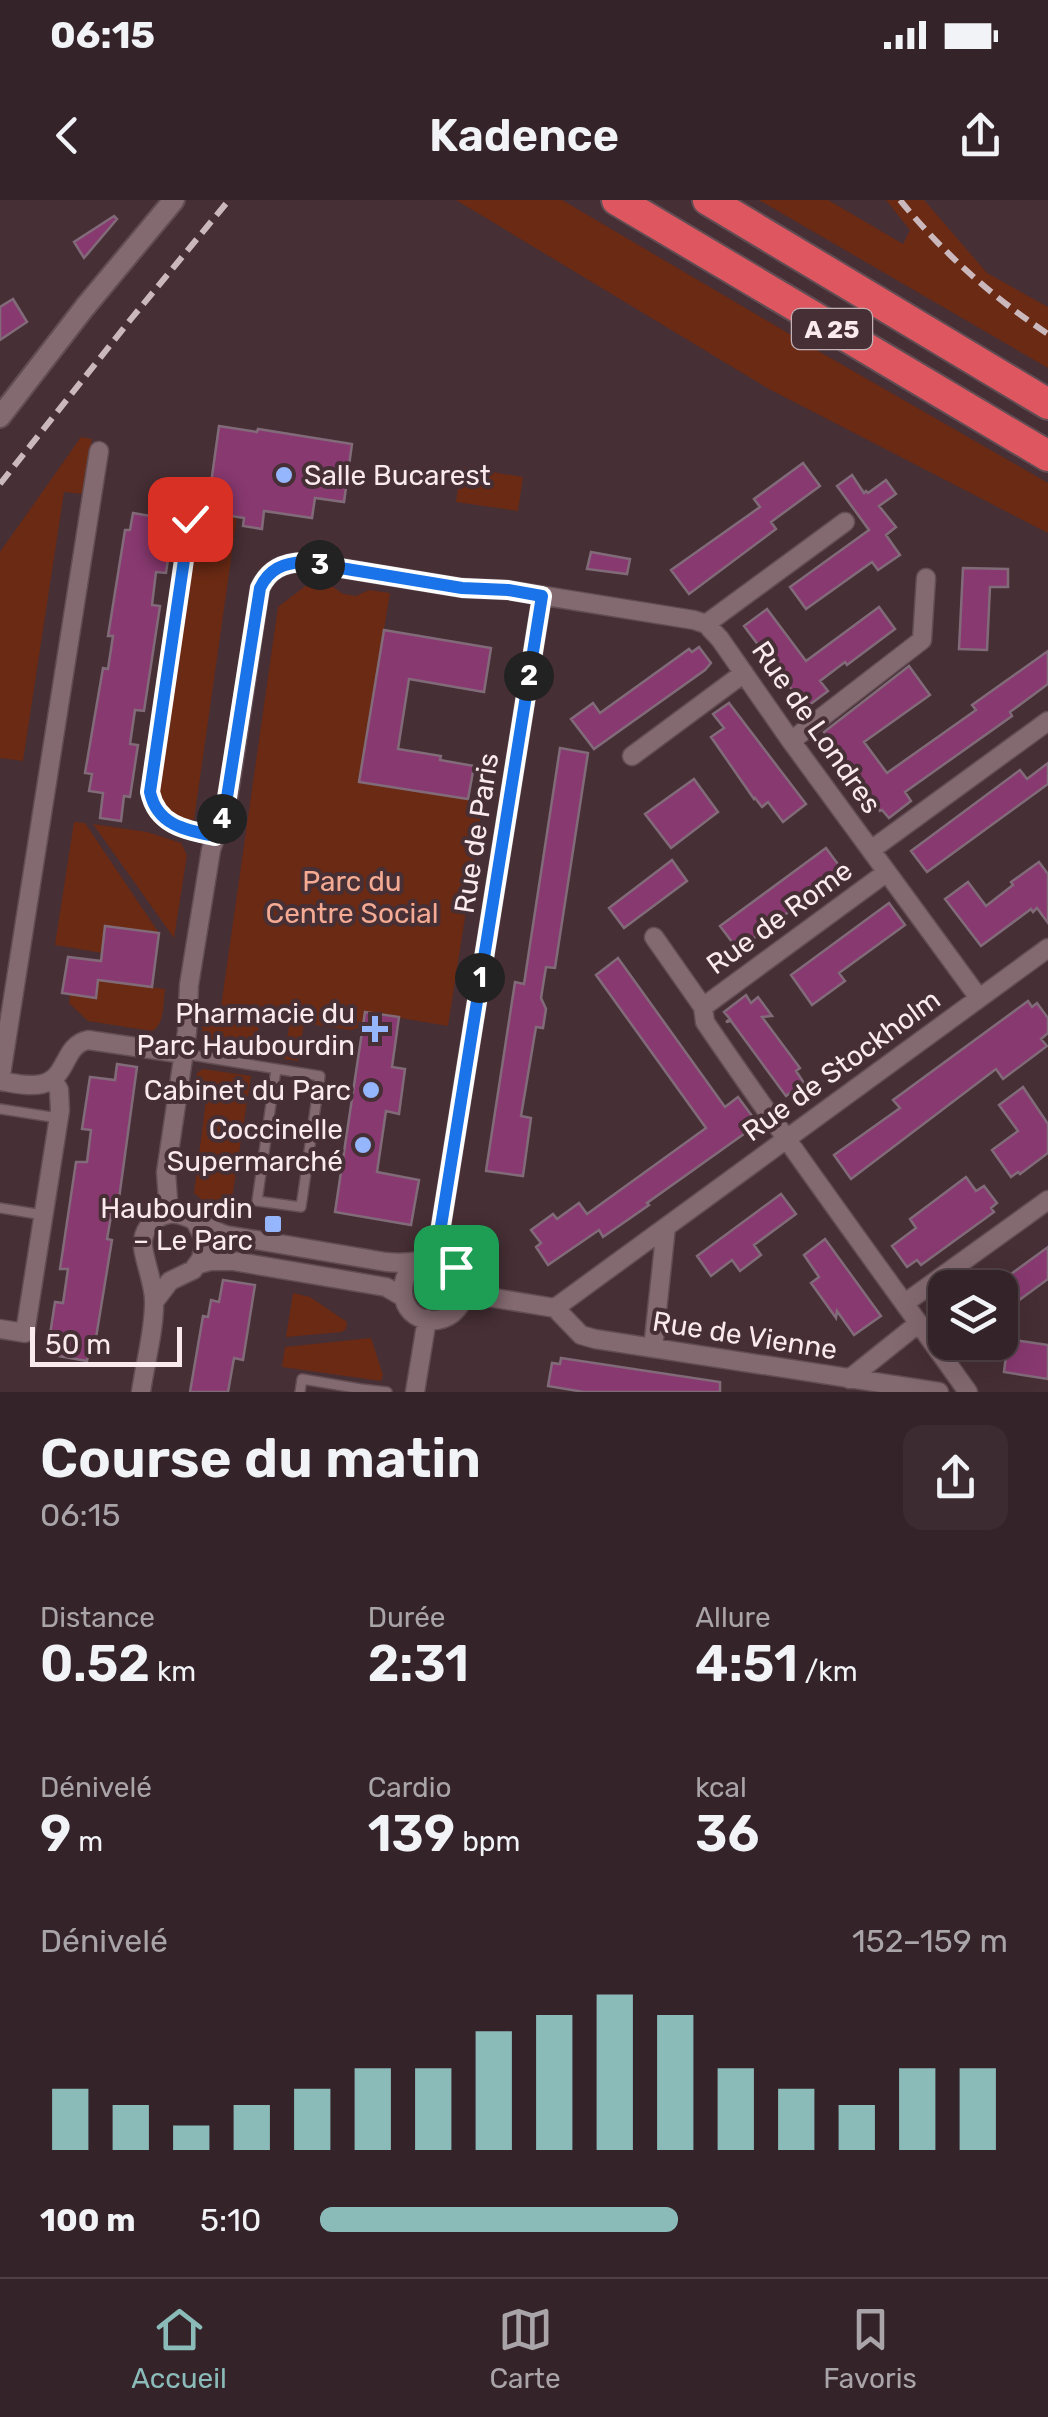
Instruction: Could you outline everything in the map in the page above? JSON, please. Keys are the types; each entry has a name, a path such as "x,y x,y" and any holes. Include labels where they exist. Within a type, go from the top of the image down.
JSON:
{"highway":[{"name":"A 25","path":"617,200 1048,456"},
{"name":"A 25","path":"708,200 1048,404"}],"street":[{"path":"0,417 174,200"},
{"path":"99,451 0,1081 36,1085 53,1079 81,1041 184,1054"},
{"path":"169,1214 166,1172 210,850 228,799 260,588 267,575 287,563 304,562 462,588 508,590 706,624 845,522"},
{"path":"791,740 922,640 926,578"},
{"name":"Rue de Paris","path":"428,1259 542,596"},
{"name":"Rue de Londres","path":"706,624 979,998"},
{"path":"632,756 744,673"},
{"path":"871,850 1048,721"},
{"name":"Rue de Rome","path":"703,1007 887,872"},
{"path":"654,937 703,1007 705,1022 785,1140 968,1392"},
{"name":"Rue de Stockholm","path":"554,1308 1048,948"},
{"path":"0,1329 25,1333 58,1118 59,1090 53,1079"},
{"path":"905,1302 1048,1200"},
{"path":"141,1392 154,1302 142,1244 146,1230 156,1219 169,1214 184,1215 226,1235 386,1262 448,1261 464,1280 464,1294 460,1306 450,1315 428,1319 412,1312 403,1298 386,1287 233,1261 199,1264"},
{"path":"154,1302 166,1285 190,1272 204,1255 205,1240 196,1223"},
{"path":"653,1348 666,1227"},
{"path":"403,1298 404,1278 411,1266 428,1259"},
{"path":"148,1262 164,1275 178,1276"},
{"path":"464,1294 554,1308"},
{"name":"Rue de Vienne","path":"554,1308 581,1334 595,1339 894,1389 939,1392"},
{"path":"416,1392 428,1319"},
{"path":"848,1379 918,1323"}],"lane":[{"path":"190,519 150,792 153,806 163,819 215,836"},
{"path":"184,1054 320,1076 300,1207 257,1201 276,1069"},
{"path":"0,1109 58,1118"},
{"path":"0,1208 43,1214"},
{"path":"300,1392 302,1379 387,1392"}],"green space":[{"path":"456,200 562,200 1048,483 1048,533 769,389"},
{"path":"759,200 828,200 903,244 910,230 886,200 924,200 987,273 1048,307 1048,368"},
{"path":"81,437 92,439 83,494 64,492 23,761 0,758 0,552"},
{"path":"461,467 523,477 518,511 456,502"},
{"path":"196,514 237,517 194,820 164,810 157,799 154,781"},
{"name":"Parc du Centre Social","path":"308,584 332,586 343,594 356,596 369,590 390,593 359,782 483,802 448,1026 365,1012 362,1027 350,1030 304,1023 298,1061 284,1059 290,1020 260,1016 255,1053 209,1045 202,1030 204,1020 221,1007 278,607"},
{"path":"74,822 85,823 159,933 106,926 102,953 55,945"},
{"path":"93,824 147,832 181,843 187,855 174,938"},
{"path":"98,980 165,989 163,1013 156,1028 152,1031 88,1021 69,1003 70,994 96,998"},
{"path":"203,1069 251,1076 231,1205 226,1213 215,1211 194,1193 207,1093 196,1084 197,1073"},
{"path":"293,1293 310,1297 347,1322 346,1329 286,1337"},
{"path":"371,1338 383,1375 381,1381 282,1367 285,1347"}],"building":[{"path":"114,216 117,219 84,258 74,242"},
{"path":"13,299 27,322 0,340 0,307"},
{"name":"Salle Bucarest","path":"219,426 352,444 344,502 315,498 312,518 264,511 262,529 243,526 244,518 207,512"},
{"path":"803,463 820,486 771,522 776,529 689,594 671,570 760,507 754,499"},
{"path":"852,475 864,493 886,480 896,494 879,506 896,527 886,535 900,555 878,570 872,562 806,609 790,587 869,530 837,486"},
{"path":"133,513 174,520 166,573 156,572 152,605 160,606 144,711 135,710 130,744 138,745 130,797 124,796 121,821 100,818 103,793 89,791 92,774 85,773 103,668 108,669 113,636 108,636 125,530 130,530"},
{"path":"591,552 630,559 627,574 587,569"},
{"path":"963,568 1008,569 1008,587 990,587 987,650 959,649"},
{"path":"879,607 895,629 820,681 828,691 808,706 744,626 767,609 806,661"},
{"path":"384,630 491,648 484,692 409,679 398,749 474,766 468,799 359,782"},
{"path":"699,647 711,663 705,670 594,749 571,719 593,703 600,713 689,649 692,652"},
{"path":"1048,651 1048,684 1010,712 1012,716 905,792 911,801 889,818 824,732 909,666 930,695 864,742 887,773 976,710 972,705"},
{"path":"729,703 806,804 783,822 768,802 762,807 754,799 711,737 724,728 713,714"},
{"path":"560,748 588,753 555,968 546,967 541,998 546,1009 543,1028 536,1027 521,1116 531,1118 523,1176 486,1171 515,982 524,984"},
{"path":"1048,763 1048,784 927,872 911,851 1020,770 1027,779"},
{"path":"694,779 718,812 671,848 645,814"},
{"path":"826,848 843,871 738,950 720,926"},
{"path":"672,860 687,881 624,928 609,908"},
{"path":"1039,862 1048,874 1048,923 1037,908 1033,912 1031,909 981,946 945,899 968,882 986,906"},
{"path":"889,903 905,925 839,973 845,981 812,1005 791,975"},
{"path":"105,926 159,933 152,987 98,980 96,998 62,993 68,957 101,961"},
{"path":"618,958 725,1107 738,1097 758,1124 603,1237 599,1230 548,1265 536,1247 541,1243 531,1230 553,1214 557,1219 579,1203 587,1214 706,1128 596,975"},
{"path":"746,995 751,1003 758,997 772,1016 762,1017 800,1068 796,1071 804,1083 786,1096 731,1021 726,1022 730,1019 724,1012"},
{"path":"1028,1001 1032,1007 1037,1003 1048,1018 1048,1033 1041,1039 1047,1046 1003,1079 996,1069 851,1179 834,1155 900,1108 893,1100"},
{"path":"365,1012 399,1017 392,1067 405,1069 399,1114 386,1111 377,1172 419,1180 411,1225 335,1212"},
{"path":"117,1064 137,1067 118,1206 113,1205 107,1239 112,1240 95,1344 90,1344 87,1361 47,1354 55,1302 63,1303 68,1269 60,1269 76,1162 87,1162 91,1130 82,1129 90,1077 115,1080"},
{"path":"1023,1087 1048,1124 1048,1153 1011,1177 992,1150 1018,1131 999,1105"},
{"path":"966,1177 976,1191 984,1186 997,1203 991,1208 994,1212 921,1265 917,1260 907,1267 892,1246 916,1228 910,1219"},
{"path":"781,1194 796,1214 754,1245 761,1255 740,1271 732,1260 711,1276 697,1256"},
{"path":"825,1239 881,1316 854,1335 837,1311 836,1318 811,1283 819,1277 804,1255"},
{"path":"1048,1247 1048,1279 1018,1301 1016,1270"},
{"path":"223,1280 255,1285 243,1360 234,1358 228,1392 190,1392 203,1316 208,1317 211,1300 219,1302"},
{"path":"1018,1340 1048,1345 1048,1379 1004,1372 1005,1360 1018,1360"},
{"path":"561,1358 720,1382 720,1392 584,1392 548,1386 552,1363 560,1364"}],"railway":[{"path":"0,484 229,200"},
{"path":"900,200 969,273 1048,334"}],"place":[{"name":"Salle Bucarest","path":"284,475"},
{"name":"Pharmacie du Parc Haubourdin","path":"375,1029"},
{"name":"Cabinet du Parc","path":"371,1090"},
{"name":"Coccinelle Supermarché","path":"363,1145"},
{"name":"Haubourdin – Le Parc","path":"273,1224"}],"route":[{"path":"190,519 150,792 153,806 163,819 194,832 215,836 225,810 260,588 275,569 287,563 304,562 462,588 542,596 436,1257 456,1267"}]}
